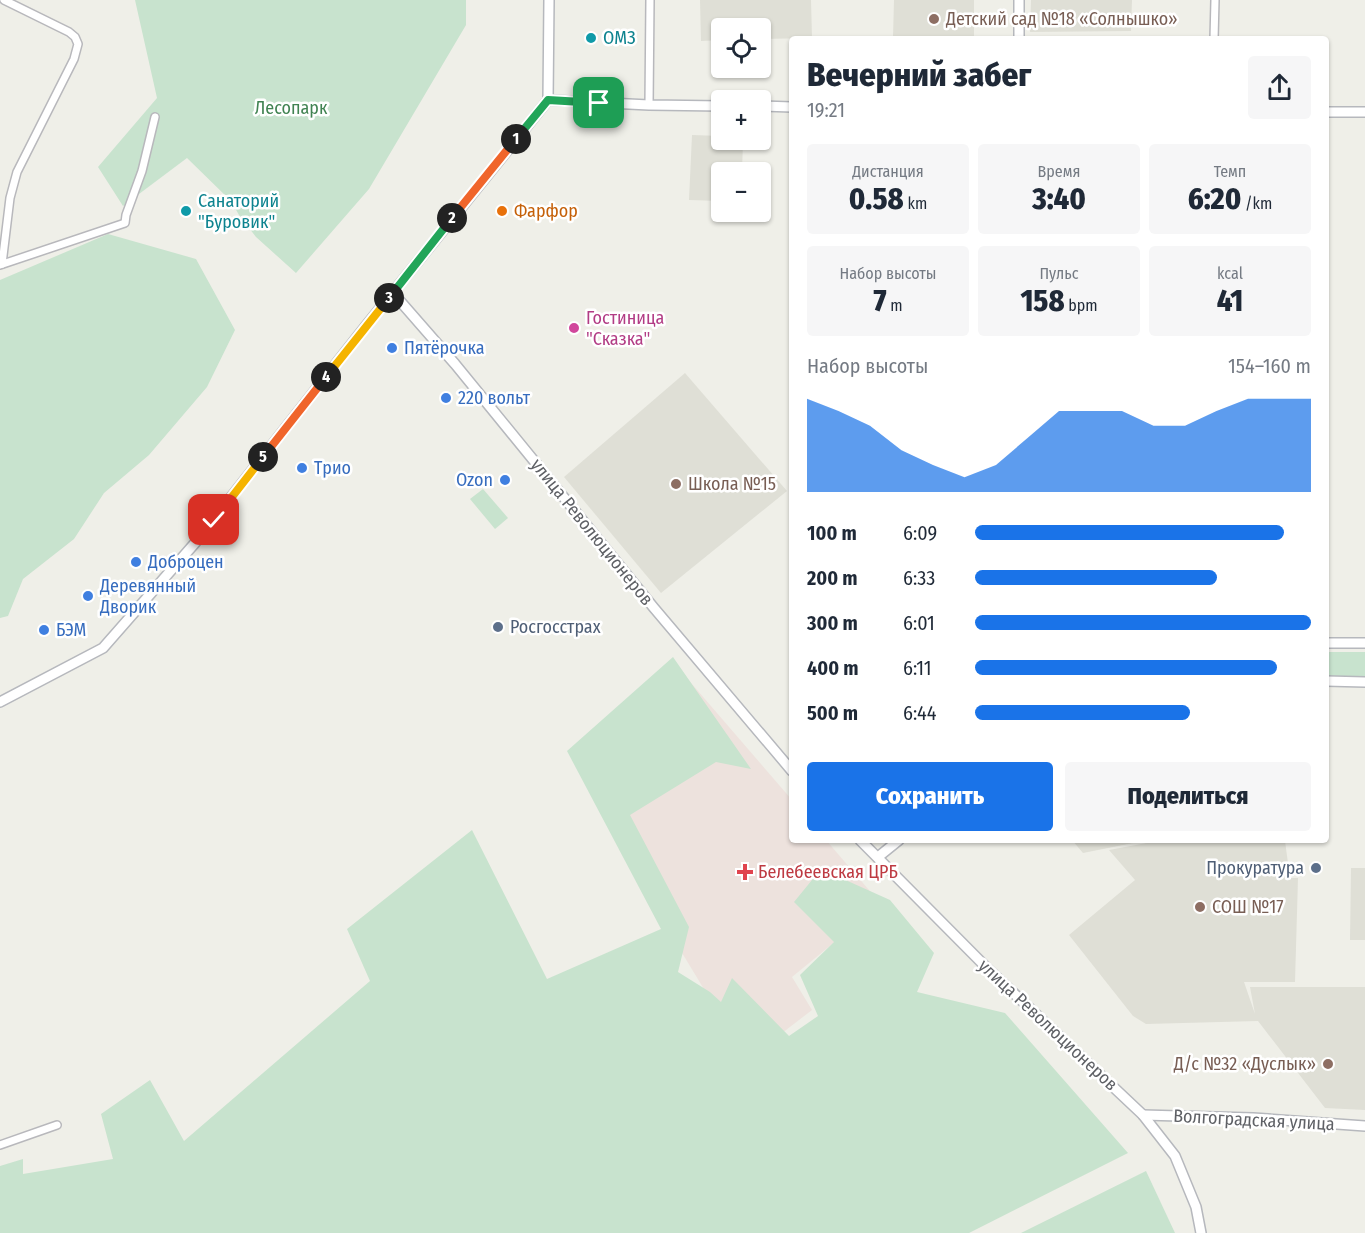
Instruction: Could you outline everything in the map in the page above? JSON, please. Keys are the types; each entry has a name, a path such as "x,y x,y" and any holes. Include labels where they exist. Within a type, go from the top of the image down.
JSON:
{"main road":[{"path":"0,702 104,648 195,543 548,100 549,0"},
{"path":"1019,36 1020,0"},
{"path":"548,100 711,106"},
{"path":"771,106 789,106"},
{"path":"1329,112 1365,112"},
{"name":"улица Революционеров","path":"393,293 455,364 654,608 789,767"},
{"path":"1329,643 1365,643"},
{"path":"1329,681 1365,681"},
{"name":"улица Революционеров","path":"863,843 987,968 1143,1115 1175,1156 1196,1207 1201,1233"},
{"path":"878,857 895,843"},
{"name":"Волгоградская улица","path":"1143,1115 1253,1118 1365,1126"}],"street":[{"path":"0,6 4,0 69,32 78,44 74,59 16,172 1,265 125,223 142,171 155,117"},
{"path":"650,0 650,105"},
{"path":"1214,36 1215,0"},
{"path":"0,1145 57,1125"}],"shaded area":[{"path":"700,0 811,0 812,36 771,39 771,18 711,18 711,40 701,41"},
{"name":"Детский сад №18 «Солнышко»","path":"894,0 974,0 974,36 893,36"},
{"path":"1031,0 1132,0 1131,31 1030,32"},
{"path":"692,135 711,136 711,150 743,150 742,162 711,162 711,201 689,200"},
{"name":"Школа №15","path":"685,373 787,491 661,593 564,477"},
{"name":"Белебеевская ЦРБ","path":"673,662 789,797 789,843 829,843 881,904 792,977 812,1010 747,1060 676,943 569,751"},
{"path":"1075,843 1133,843 1083,853"},
{"name":"СОШ №17","path":"1147,843 1285,843 1290,878 1298,878 1295,982 1244,982 1255,1014 1250,987 1365,987 1365,1110 1325,1108 1258,1021 1146,1024 1133,1016 1069,935 1135,880 1109,850"},
{"path":"1351,868 1365,868 1365,940 1350,940"}],"green space":[{"name":"Лесопарк","path":"135,0 466,0 466,25 369,189 296,273 256,237 231,201 187,158 123,206 98,167 157,98"},
{"path":"108,234 196,259 235,330 207,387 149,455 104,493 74,539 23,579 8,616 0,618 0,280"},
{"path":"483,489 508,518 495,529 470,499"},
{"path":"1329,652 1365,652 1365,677 1329,677"},
{"path":"673,657 751,769 716,762 630,815 689,927 678,972 710,992 721,1002 732,978 789,1036 818,1016 800,975 834,942 794,902 821,869 890,900 934,953 917,992 1005,1013 1128,1153 969,1233 0,1233 0,1166 23,1159 23,1174 113,1159 101,1114 150,1080 184,1141 370,981 347,929 472,830 547,979 661,929 567,751"},
{"path":"1146,1171 1175,1233 1021,1233"}],"place":[{"name":"Детский сад №18 «Солнышко»","path":"934,19"},
{"name":"ОМЗ","path":"591,38"},
{"name":"Санаторий \"Буровик\"","path":"186,211"},
{"name":"Фарфор","path":"502,211"},
{"name":"Гостиница \"Сказка\"","path":"574,328"},
{"name":"Пятёрочка","path":"392,348"},
{"name":"220 вольт","path":"446,398"},
{"name":"Трио","path":"302,468"},
{"name":"Ozon","path":"505,480"},
{"name":"Школа №15","path":"676,484"},
{"name":"Доброцен","path":"136,562"},
{"name":"Деревянный Дворик","path":"88,596"},
{"name":"Росгосстрах","path":"498,627"},
{"name":"БЭМ","path":"44,630"},
{"name":"Прокуратура","path":"1316,868"},
{"name":"Белебеевская ЦРБ","path":"745,872"},
{"name":"СОШ №17","path":"1200,907"},
{"name":"Д/с №32 «Дуслык»","path":"1328,1064"}],"route":[{"path":"214,520 365,327 548,100 599,103"}]}
